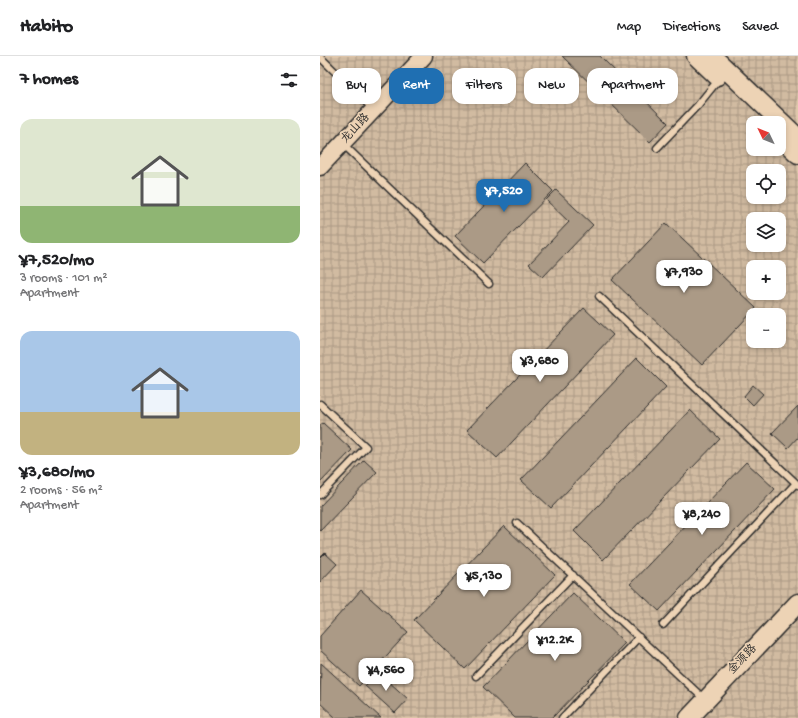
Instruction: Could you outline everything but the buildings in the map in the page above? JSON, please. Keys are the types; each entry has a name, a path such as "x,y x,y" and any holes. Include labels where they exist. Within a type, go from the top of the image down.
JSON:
{"main road":[{"path":"696,56 723,74 798,138"},
{"path":"712,56 723,74 760,116"},
{"path":"786,143 798,154"},
{"name":"金源路","path":"689,718 798,603"}],"street":[{"name":"龙山路","path":"320,167 424,56"}],"lane":[{"path":"320,57 374,110"},
{"path":"657,148 698,105 723,74"},
{"path":"343,143 489,284"},
{"path":"599,296 797,484 663,625"},
{"path":"320,404 366,448 320,495"},
{"path":"517,522 705,700"},
{"path":"476,676 572,575"},
{"path":"562,718 638,637"}],"shaded area":[{"path":"320,56 798,56 798,718 320,718"}]}
